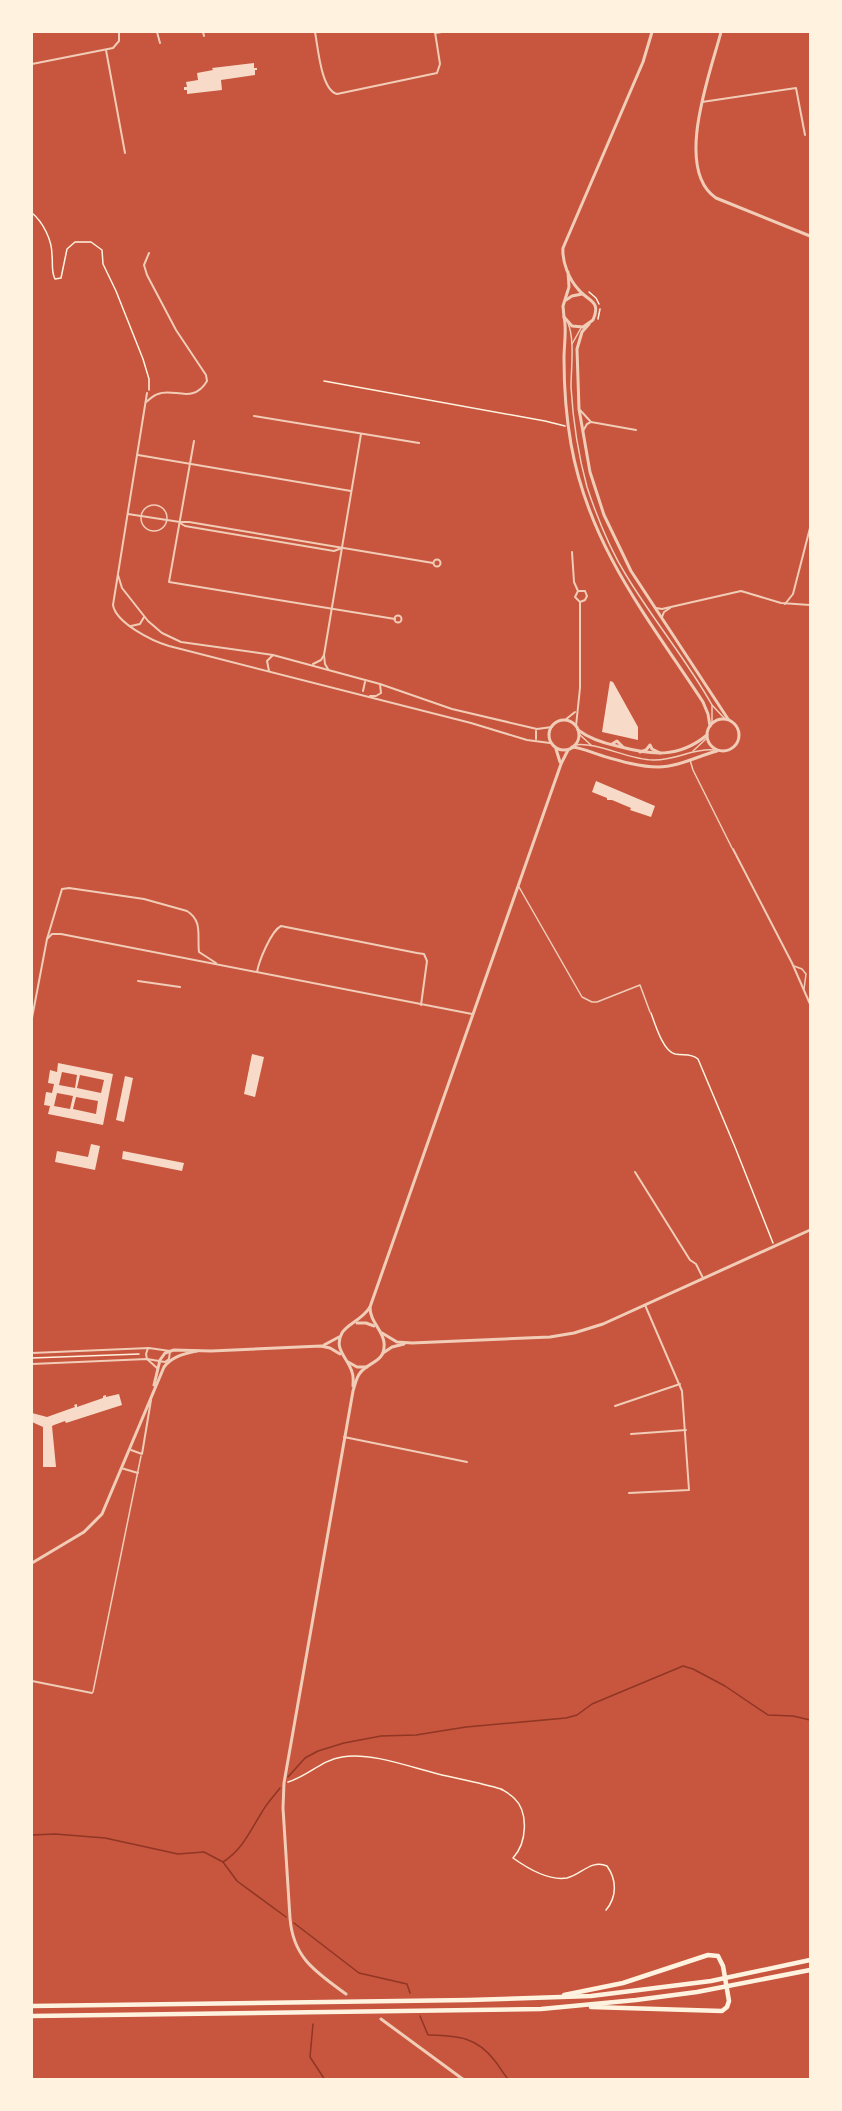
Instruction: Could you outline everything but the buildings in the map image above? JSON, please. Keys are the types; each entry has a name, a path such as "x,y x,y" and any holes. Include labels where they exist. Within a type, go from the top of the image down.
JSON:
{"highway":[{"path":"547,1998 623,1983 708,1955 718,1956 723,1966 728,2007 719,2012 576,2006"},
{"path":"32,2006 591,1996 734,1976 810,1960"},
{"path":"32,2016 530,2009 576,2006 706,1990 810,1970"}],"street":[{"path":"32,64 117,46 120,40 119,32"},
{"path":"157,32 160,43"},
{"path":"315,32 325,80 329,90 335,94 436,74 440,64 435,32 442,32"},
{"path":"556,749 571,747 657,767 668,766 716,750 729,750 738,741 738,729 726,719 619,550 604,515 590,472 582,435 577,348 582,332 593,320 596,309 591,299 575,286 563,254 565,244 643,62 652,32"},
{"path":"721,32 702,102 695,142 702,179 707,190 716,198 810,236"},
{"path":"106,50 125,153"},
{"path":"702,102 796,88 805,135"},
{"path":"146,402 160,393 188,394 204,386 207,381 206,375 176,330 147,275 144,265 149,253"},
{"path":"565,720 572,722 578,730 594,740 609,744 617,741 624,748 639,752 664,753 697,743 707,736 711,725 703,702 634,599 607,554 585,500 575,465 568,427 564,366 566,325 563,306 569,287 568,272"},
{"path":"566,300 572,296 584,295"},
{"path":"564,317 572,326 583,327 589,324"},
{"path":"147,393 113,608 131,626 144,636 161,644 527,740 550,743 556,749 561,764"},
{"path":"579,409 591,422 636,430"},
{"path":"255,416 419,444"},
{"path":"582,435 585,426 591,422"},
{"path":"328,669 324,655 361,434"},
{"path":"194,441 170,582 395,619"},
{"path":"137,455 351,491"},
{"path":"128,514 186,521 433,563"},
{"path":"180,522 185,526 334,551 342,548"},
{"path":"785,604 793,594 810,528"},
{"path":"233,529 233,534"},
{"path":"572,552 574,582 578,591"},
{"path":"118,572 121,586 144,617 162,633 184,643 273,655 380,684 432,703 537,729 552,727 565,720 577,709"},
{"path":"353,1391 353,1375 339,1348 341,1336 346,1328 356,1323 370,1307 561,764 578,730 580,602 575,597 578,591"},
{"path":"578,591 585,591 587,596 580,602"},
{"path":"654,606 658,609 672,607 741,591 785,604 810,605"},
{"path":"663,620 664,612 672,607"},
{"path":"131,626 140,624 144,617"},
{"path":"269,671 267,661 273,655"},
{"path":"313,665 324,655"},
{"path":"363,691 365,682"},
{"path":"362,695 379,695 382,690 380,684"},
{"path":"711,725 726,719"},
{"path":"550,743 549,735 552,727"},
{"path":"536,731 536,739"},
{"path":"707,736 716,750"},
{"path":"639,752 646,750 650,745 657,752 664,753"},
{"path":"733,849 792,963 810,1004"},
{"path":"32,1018 47,939 62,890 69,888 144,899 187,911 193,915 199,928 199,952 218,964"},
{"path":"257,972 259,961 274,931 281,926 405,950 424,954 426,957 421,1005"},
{"path":"47,939 52,934 61,934 472,1014"},
{"path":"138,981 180,987"},
{"path":"635,1172 703,1278"},
{"path":"346,1994 307,1963 296,1947 290,1918 283,1808 284,1783 344,1437 353,1391 359,1374 377,1362 394,1346 412,1343 562,1335 595,1327 810,1230"},
{"path":"629,1493 689,1490 686,1430 680,1384 645,1305"},
{"path":"370,1307 371,1318 376,1327"},
{"path":"356,1323 369,1323 394,1341 412,1343"},
{"path":"381,1332 384,1345 382,1355"},
{"path":"321,1346 341,1336"},
{"path":"32,1353 149,1348 197,1351 321,1346 342,1355"},
{"path":"149,1348 146,1354 147,1359 157,1368"},
{"path":"129,1449 142,1454 157,1368 163,1355 170,1351"},
{"path":"32,1563 91,1527 107,1505 153,1391 168,1361 170,1351"},
{"path":"32,1364 147,1359 168,1361 197,1351"},
{"path":"347,1362 357,1367 369,1366"},
{"path":"615,1406 680,1384"},
{"path":"631,1434 686,1430"},
{"path":"344,1437 467,1461"},
{"path":"121,1468 138,1473"},
{"path":"32,1681 93,1693"},
{"path":"381,2019 464,2079"}],"lane":[{"path":"567,322 571,345 572,400 576,434 584,473 595,508 613,551 626,574 712,705 726,719"},
{"path":"571,345 583,327"},
{"path":"157,506 165,511 167,520 161,528 153,530 143,525 141,516 145,508 157,506"},
{"path":"711,725 712,705"},
{"path":"578,730 592,746"},
{"path":"693,752 707,736"},
{"path":"571,747 592,746 651,760 671,759 693,752 716,750"},
{"path":"690,759 693,770 733,849"},
{"path":"518,885 582,997 597,1002 640,985 650,1012"},
{"path":"792,963 806,972 804,990"},
{"path":"93,1693 142,1454"}],"path":[{"path":"32,213 40,219 52,248 52,269 55,279 61,278 67,249 75,242 91,242 102,250 103,264 143,359 150,388 147,393"},
{"path":"590,292 600,307 600,316 595,325"},
{"path":"324,381 568,427"},
{"path":"650,1012 660,1036 670,1051 676,1054 692,1055 698,1059 774,1247"},
{"path":"32,1358 139,1354"},
{"path":"284,1783 302,1777 329,1761 348,1756 403,1764 501,1789 514,1798 523,1814 522,1844 513,1858 535,1871 556,1878 572,1876 595,1864 607,1866 613,1878 615,1893 606,1910"}],"waterway":[{"path":"288,1777 305,1758 318,1751 344,1743 381,1736 416,1735 577,1715 592,1704 683,1666 725,1686 768,1715 793,1716 810,1720"},
{"path":"223,1862 241,1845 280,1788"},
{"path":"32,1835 55,1834 105,1838 178,1854 204,1852 223,1862 237,1881 286,1917"},
{"path":"294,1923 359,1973 407,1984 410,1993"},
{"path":"420,2016 428,2035 457,2037 473,2042 488,2053 509,2080"},
{"path":"313,2024 310,2057 325,2080"}]}
